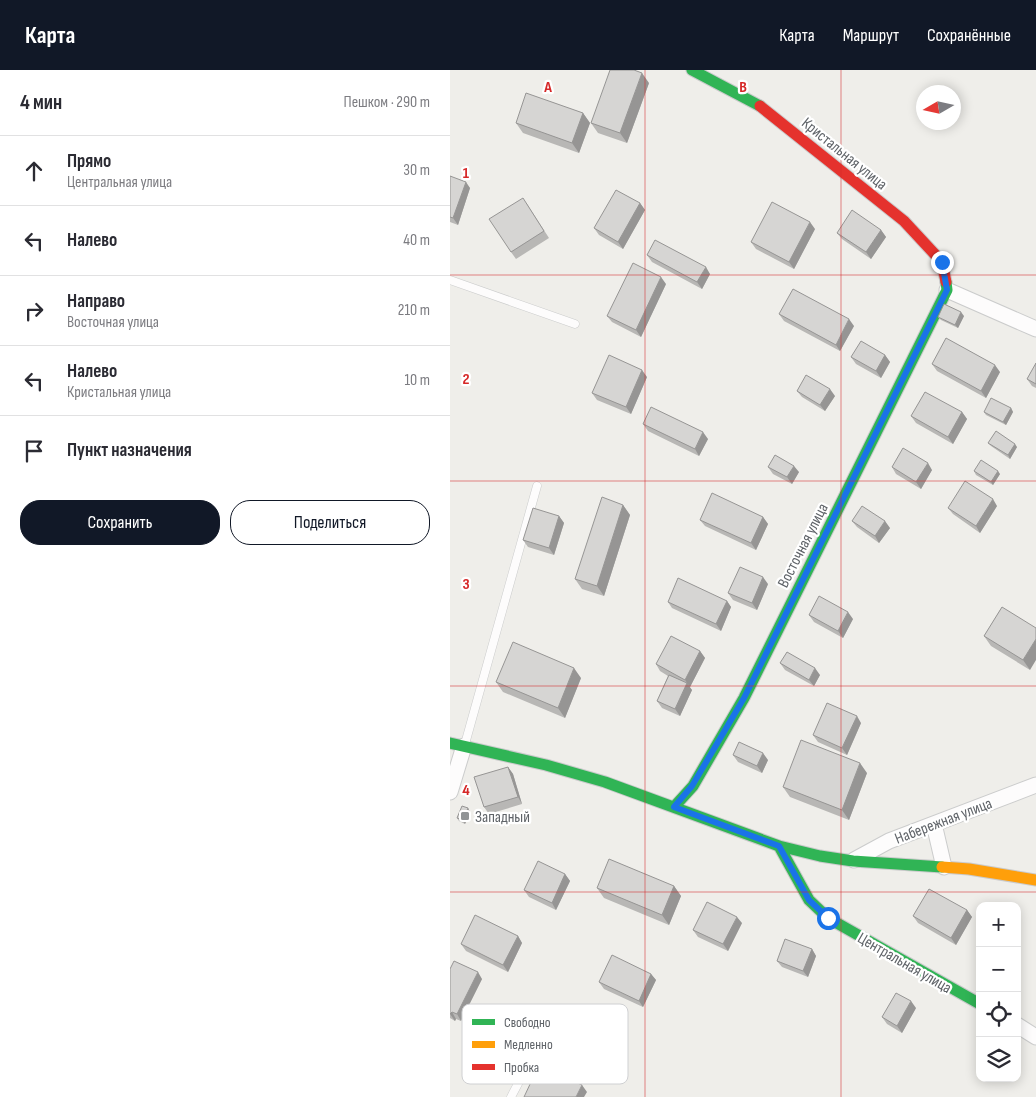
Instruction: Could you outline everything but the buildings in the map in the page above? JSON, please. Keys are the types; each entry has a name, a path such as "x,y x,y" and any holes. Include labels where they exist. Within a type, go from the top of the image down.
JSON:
{"street":[{"name":"Кристальная улица","path":"692,70 762,107 904,221 942,262 947,290"},
{"path":"947,290 1036,329"},
{"name":"Восточная улица","path":"674,807 692,786 744,698 947,290"},
{"path":"450,792 457,744 605,782 779,846 820,856 853,861 969,869 1036,880"},
{"name":"Набережная улица","path":"853,861 889,841 1036,785"},
{"path":"934,824 944,867"},
{"name":"Центральная улица","path":"779,846 809,900 828,918 976,1002"},
{"path":"1021,1028 1036,1037"}],"lane":[{"path":"450,280 574,324"},
{"path":"457,744 537,486"},
{"path":"511,1097 517,1084"}],"traffic: fast":[{"path":"692,70 760,106"},
{"path":"674,807 693,786 744,698 947,290 946,282"},
{"path":"450,743 546,765 605,782 779,846 820,856 853,861 942,867"},
{"path":"779,846 809,900 828,918 976,1002"}],"traffic: slow":[{"path":"942,867 969,869 1036,880"}],"traffic: jam":[{"path":"760,106 904,221 942,262 946,282"}],"place":[{"name":"Западный","path":"465,816"}],"route":[{"path":"828,918 809,900 779,846 674,807 692,786 744,698 947,290 942,262"}]}
